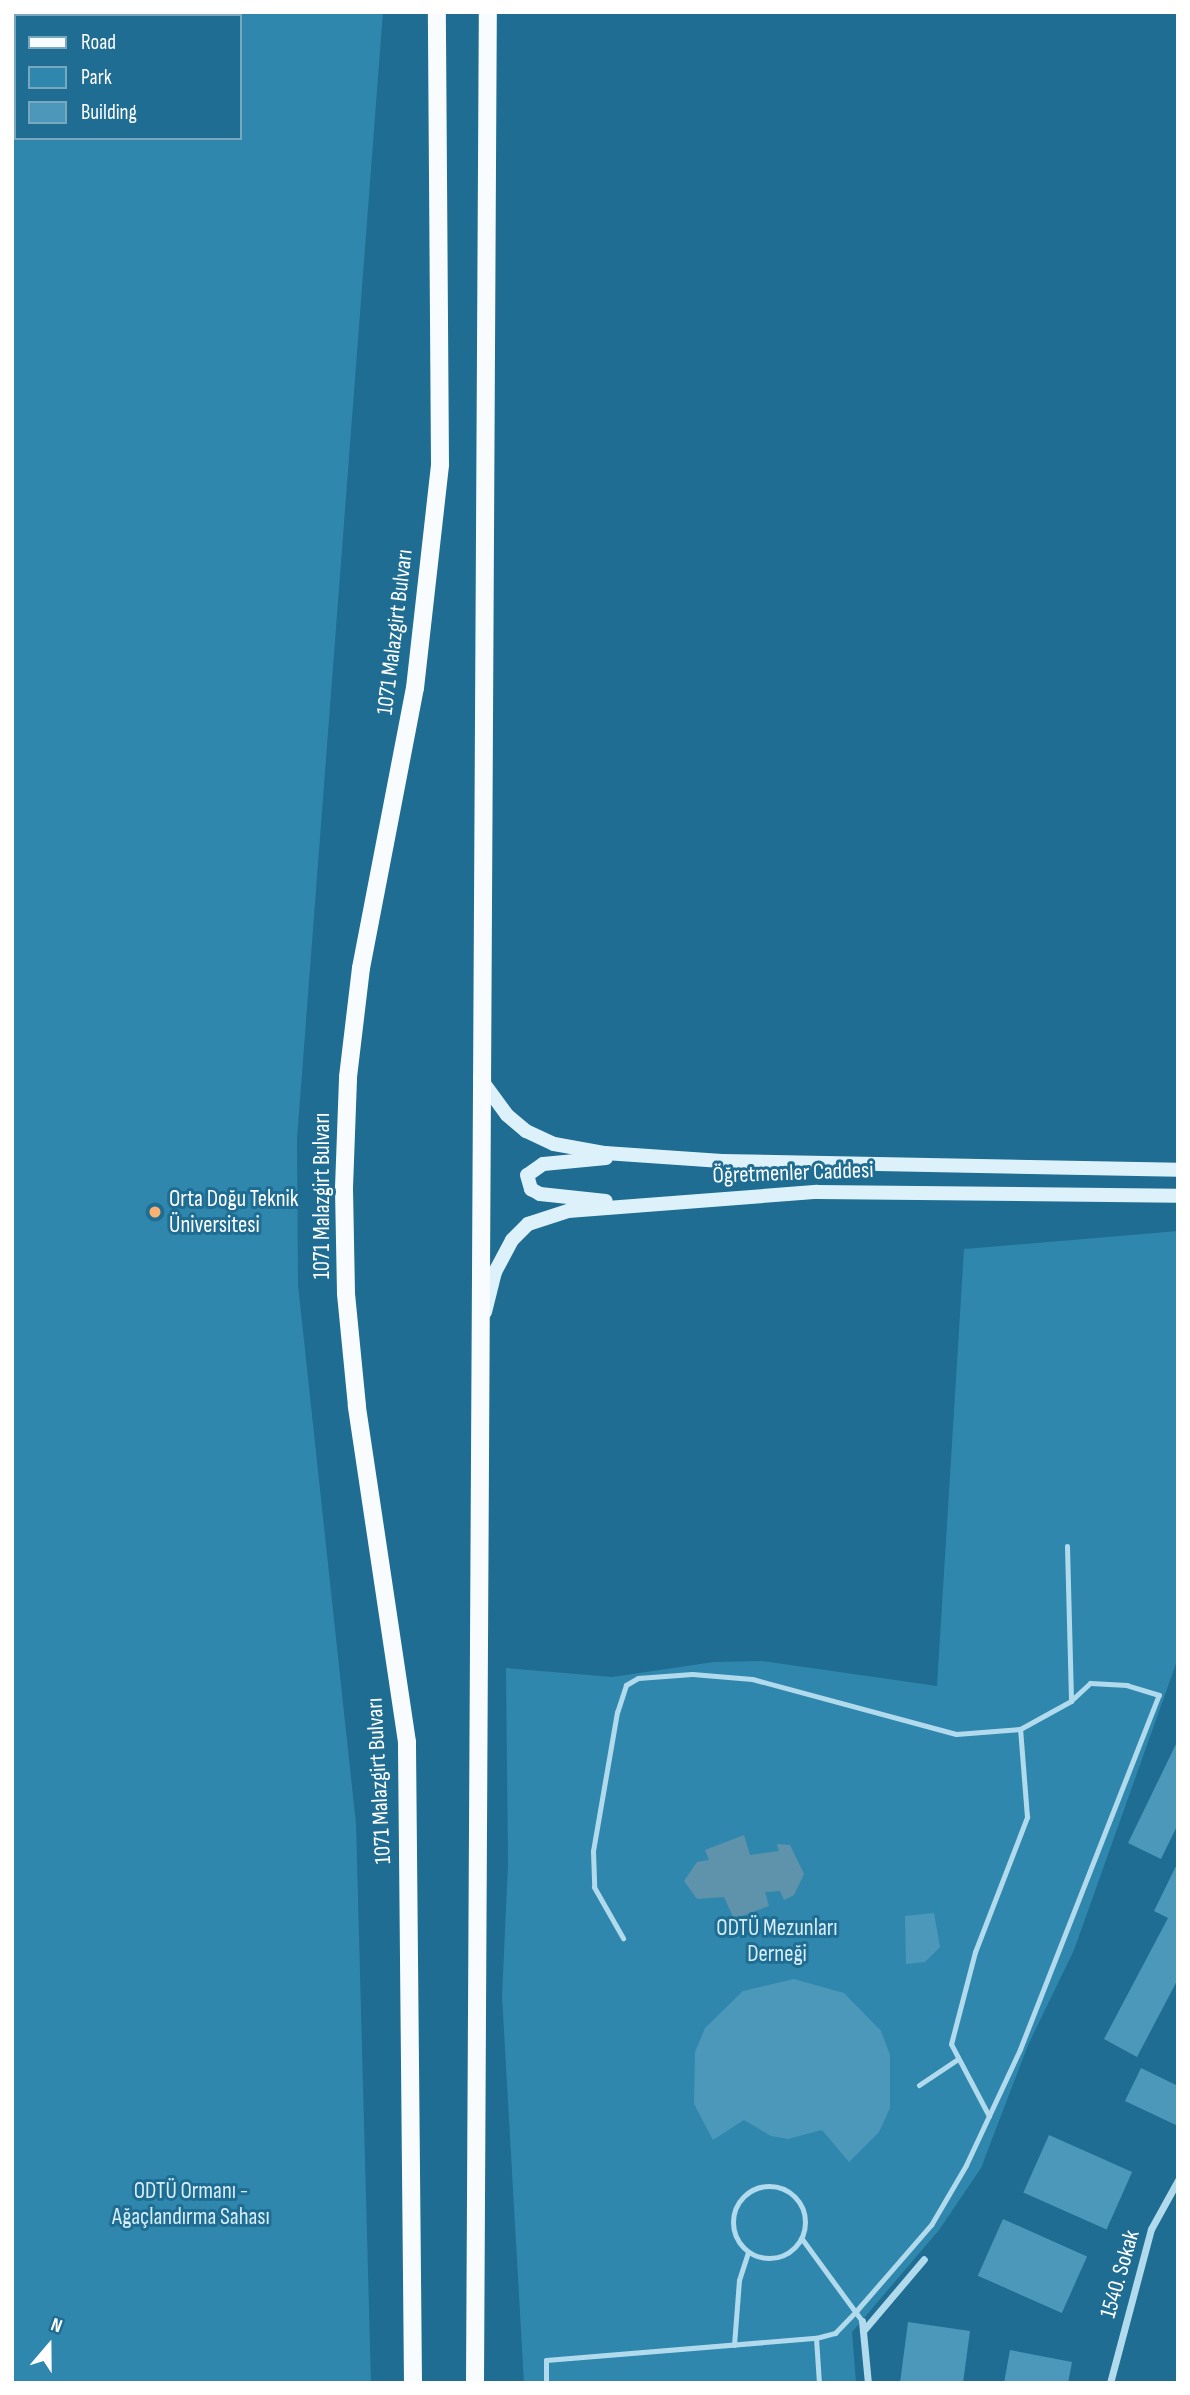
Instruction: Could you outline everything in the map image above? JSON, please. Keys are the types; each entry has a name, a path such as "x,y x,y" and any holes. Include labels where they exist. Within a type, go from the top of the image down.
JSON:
{"main road":[{"name":"1071 Malazgirt Bulvarı","path":"413,2383 407,1742 357,1406 346,1293 344,1188 348,1077 361,968 415,688 440,464 437,12"},
{"path":"475,2383 482,1326 479,1076 488,12"},
{"name":"Öğretmenler Caddesi","path":"479,1076 507,1115 526,1131 554,1144 646,1156 1178,1170"},
{"path":"646,1156 543,1164 531,1168 527,1181 540,1194 648,1203"},
{"name":"Öğretmenler Caddesi","path":"482,1326 495,1272 528,1224 568,1211 817,1192 1178,1196"}],"street":[{"name":"1540. Sokak","path":"1110,2383 1151,2229 1178,2180"},
{"path":"863,2331 924,2259"},
{"path":"862,2321 868,2383"}],"lane":[{"path":"1067,1546 1071,1702"},
{"path":"546,2383 546,2360 816,2338 835,2333 931,2225 989,2116 1159,1695 1127,1685 1090,1683 1071,1702 1020,1729 956,1734 752,1679 692,1674 638,1678 626,1685 617,1712 593,1851 594,1887 623,1938"},
{"path":"989,2116 951,2044 975,1952 1027,1817 1020,1729"},
{"path":"919,2085 958,2059"},
{"path":"802,2239 776,2259 748,2253 732,2230 732,2215 748,2192 761,2186 789,2192 799,2202 805,2215 802,2239 856,2309 862,2321"},
{"path":"734,2345 739,2280 748,2253"},
{"path":"816,2338 819,2383"}],"green space":[{"name":"ODTÜ Ormanı - Ağaçlandırma Sahası","path":"12,12 383,12 297,1139 298,1285 356,1824 371,2383 12,2383"},
{"name":"ODTÜ Mezunları Derneği","path":"1178,1231 1178,1658 1074,1950 1028,2045 981,2168 939,2230 852,2332 856,2383 524,2383 502,1996 508,1865 506,1668 612,1677 714,1662 762,1661 937,1686 964,1249"}],"shaded area":[{"path":"744,1835 750,1855 779,1851 777,1844 790,1845 804,1874 794,1895 784,1900 780,1891 765,1892 769,1906 734,1919 724,1897 697,1899 684,1881 697,1862 709,1860 705,1850"}],"building":[{"path":"1178,1740 1178,1824 1161,1859 1128,1843"},
{"path":"1178,1862 1178,1979 1137,2057 1104,2039 1168,1918 1154,1911"},
{"path":"934,1913 940,1947 925,1962 906,1964 905,1916"},
{"path":"794,1979 844,1993 881,2031 890,2055 890,2108 879,2132 849,2162 822,2130 788,2139 771,2136 744,2120 713,2140 694,2104 695,2052 705,2028 743,1991"},
{"path":"1141,2068 1178,2086 1178,2126 1125,2101"},
{"path":"1049,2135 1132,2172 1107,2230 1023,2193"},
{"path":"1003,2219 1087,2256 1062,2313 978,2276"},
{"path":"908,2322 970,2331 963,2383 900,2383"},
{"path":"1010,2350 1072,2362 1068,2383 1004,2383"}],"place":[{"name":"Orta Doğu Teknik Üniversitesi","path":"155,1212"}]}
